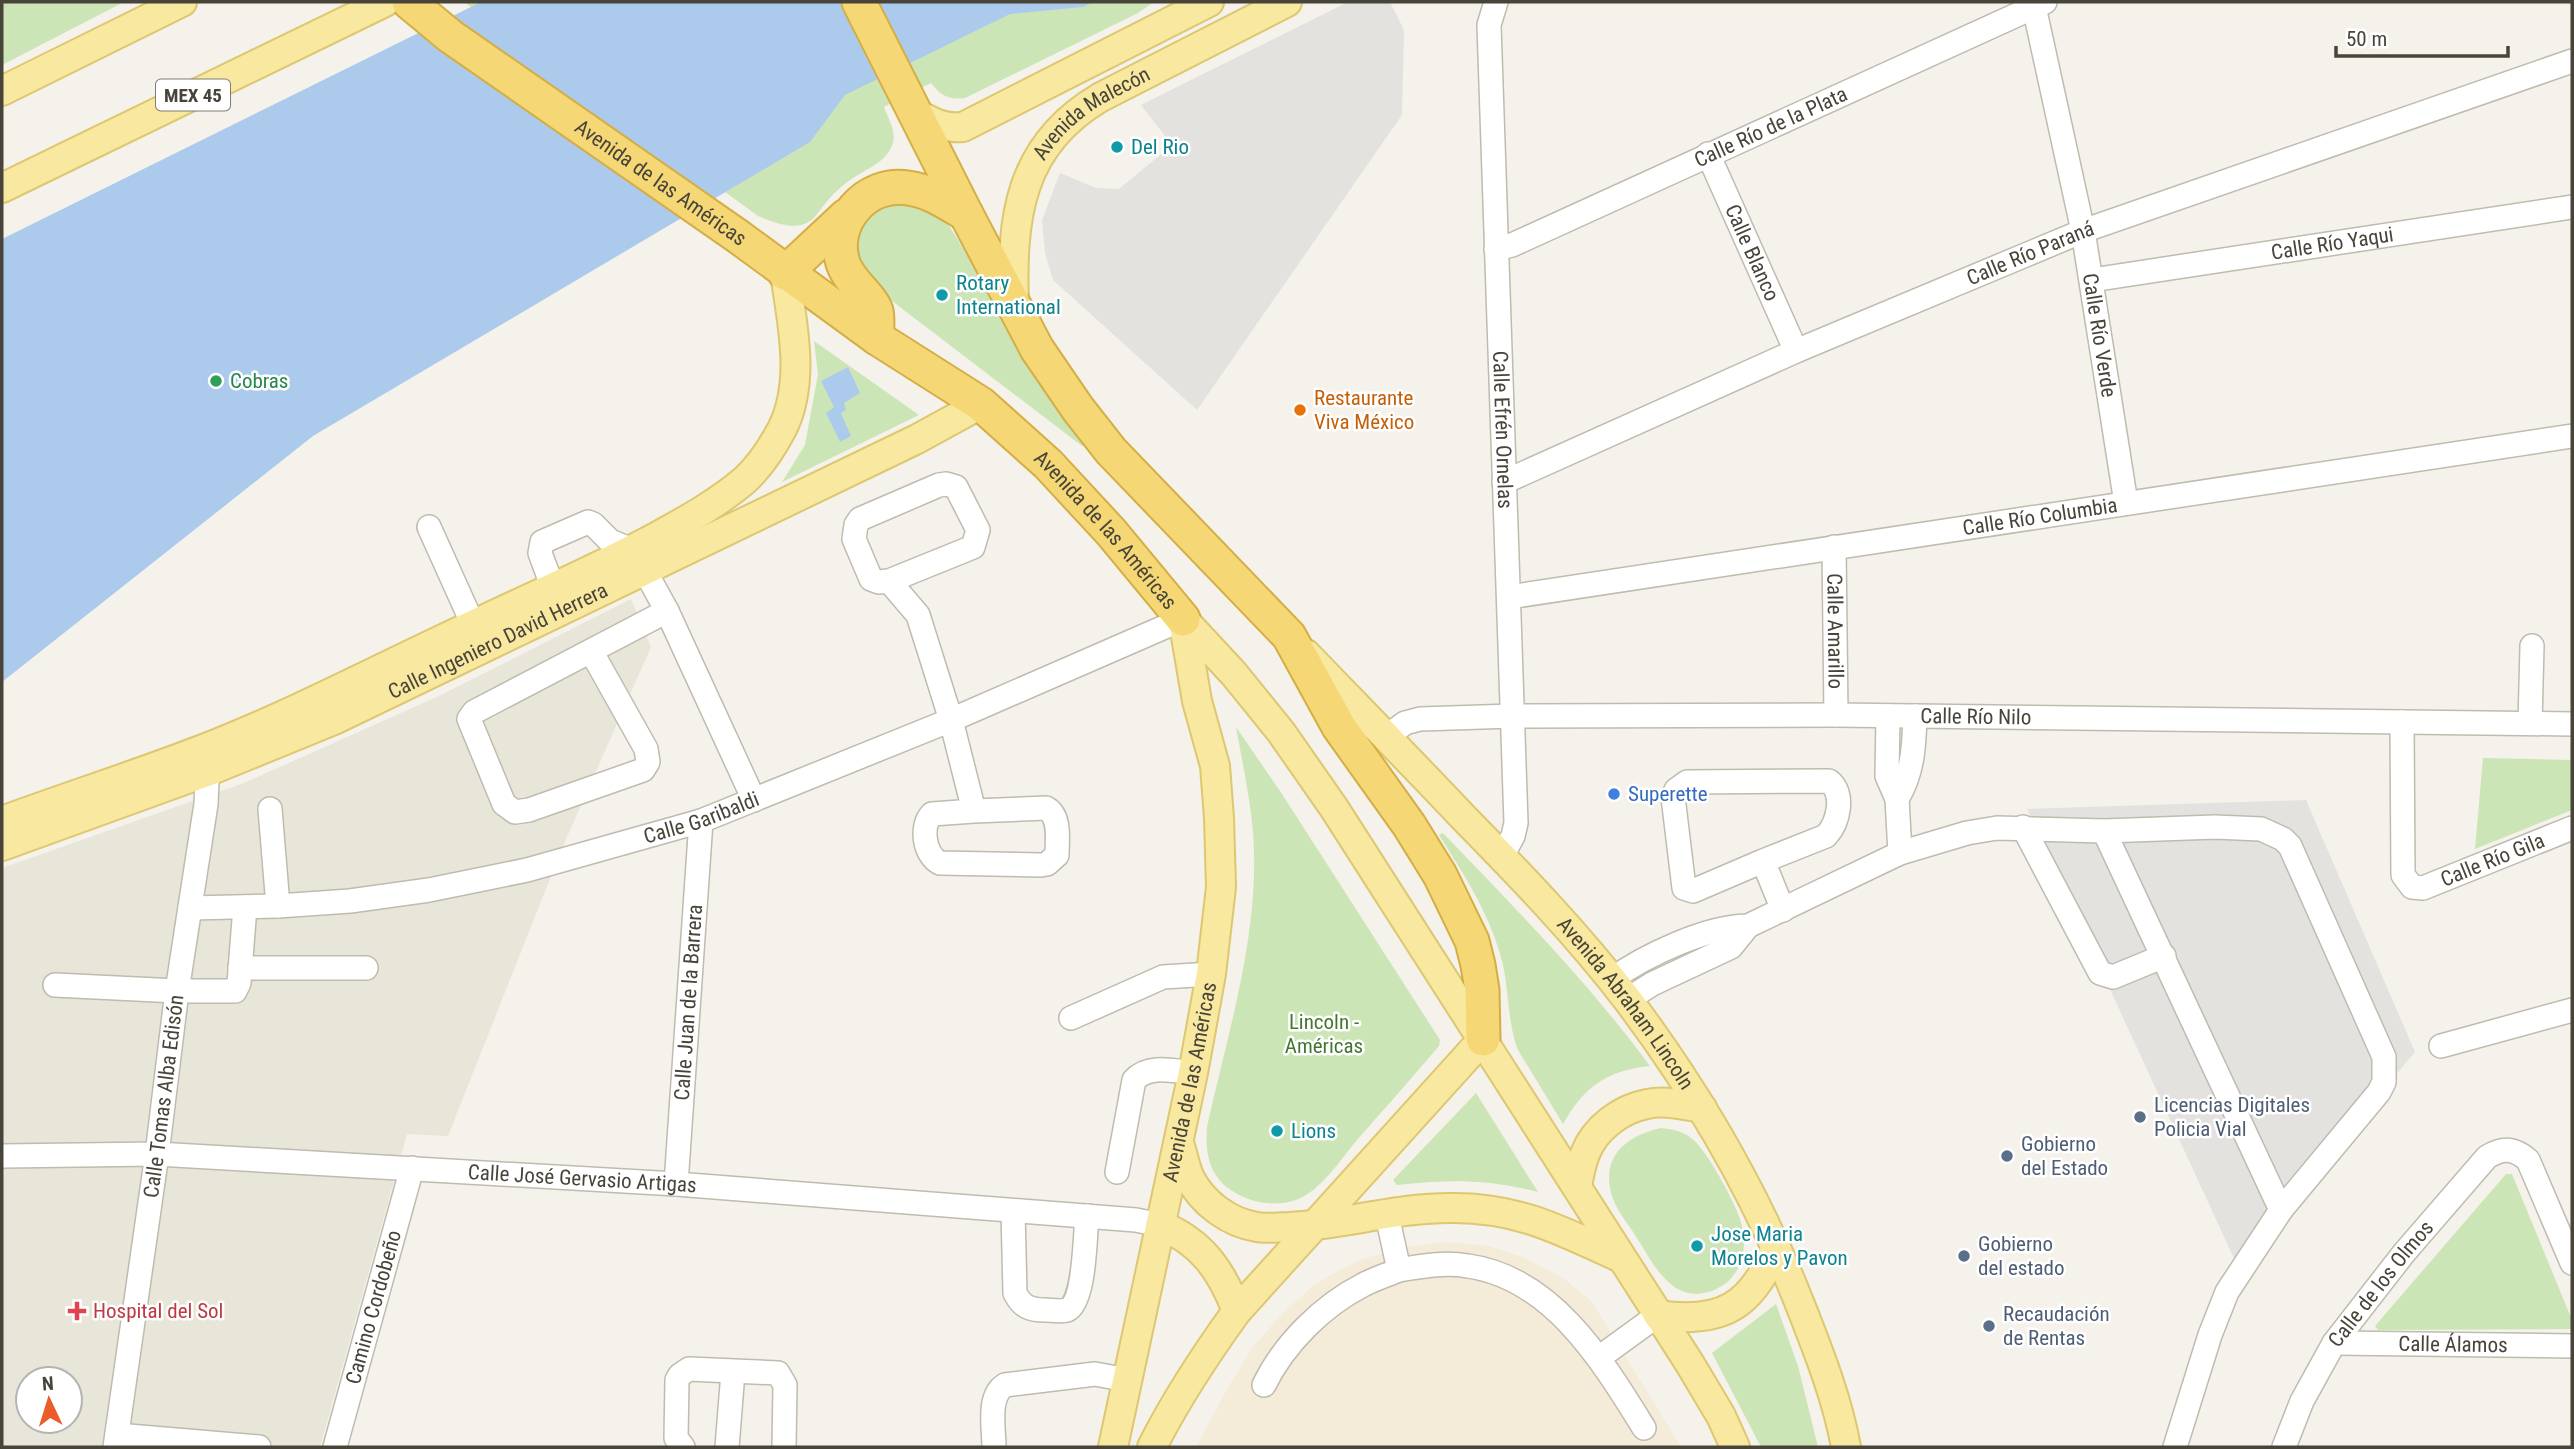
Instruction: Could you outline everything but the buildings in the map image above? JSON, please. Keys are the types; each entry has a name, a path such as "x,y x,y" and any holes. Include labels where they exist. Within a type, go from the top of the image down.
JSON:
{"highway":[{"name":"Avenida de las Américas","path":"409,2 450,36 877,338 981,404 1048,464 1111,532 1183,619"},
{"path":"859,2 1014,307 1058,379 1111,451 1289,636 1339,727 1409,825 1452,897 1472,941 1482,990 1483,1039"},
{"path":"785,273 869,196 886,189 905,187 932,194 966,214"},
{"path":"846,216 841,239 842,261 849,276 876,311 877,338"},
{"path":"1048,464 1096,461 1111,451"}],"main road":[{"path":"2,91 182,2"},
{"name":"MEX 45","path":"2,188 385,2"},
{"name":"Avenida Malecón","path":"911,107 939,126 963,127 1209,2"},
{"name":"Avenida Malecón","path":"1014,307 1012,258 1025,185 1036,159 1055,131 1076,111 1101,97 1287,2"},
{"name":"Calle Ingeniero David Herrera","path":"700,529 747,478 782,429 790,407 795,376 794,343 785,273"},
{"name":"Calle Ingeniero David Herrera","path":"2,846 208,759 338,690 479,637 700,529 917,439 981,404"},
{"name":"Calle Ingeniero David Herrera","path":"479,637 553,588 639,561"},
{"path":"1183,619 1234,674 1281,732 1334,808 1702,1384 1735,1447"},
{"name":"Avenida de las Américas","path":"1112,1447 1193,1073 1211,974 1221,887 1215,766 1198,701 1183,619"},
{"name":"Avenida Abraham Lincoln","path":"1289,636 1565,925 1619,990 1702,1108 1743,1180 1776,1247 1832,1387 1846,1447"},
{"name":"Calle Ingeniero David Herrera","path":"2,821 208,759"},
{"path":"1152,1447 1210,1349 1237,1311 1483,1039"},
{"path":"1577,1186 1585,1153 1598,1132 1620,1114 1648,1103 1671,1103 1702,1108"},
{"path":"1178,1138 1190,1178 1201,1194 1219,1212 1237,1222 1258,1228 1314,1226 1420,1209 1499,1210 1544,1222 1620,1258"},
{"path":"1160,1225 1180,1234 1203,1252 1228,1288 1237,1311"},
{"path":"1658,1315 1688,1320 1718,1314 1744,1298 1765,1276 1776,1247"}],"street":[{"name":"Calle Efrén Ornelas","path":"1496,2 1489,25 1516,822 1513,836 1502,856"},
{"name":"Calle Río de la Plata","path":"1496,249 1512,245 2037,3"},
{"name":"Calle Río Verde","path":"2037,3 2092,280 2126,503"},
{"name":"Calle Río Paraná","path":"1504,482 1796,351 2083,231 2572,61"},
{"name":"Calle Blanco","path":"1708,154 1796,351"},
{"name":"Calle Río Yaqui","path":"2092,280 2572,207"},
{"name":"Calle Río Columbia","path":"1509,597 2572,436"},
{"path":"939,485 956,487 978,530 973,547 889,581 879,582 872,579 854,539 853,532 860,519 939,485"},
{"path":"553,588 540,553 542,542 588,522 639,561 667,611 754,800"},
{"path":"429,527 479,637"},
{"name":"Calle Amarillo","path":"1834,547 1836,715"},
{"path":"889,581 919,615 951,720 974,811"},
{"path":"591,651 646,749 648,762 643,770 529,810 515,812 504,804 469,719 474,712 667,611"},
{"name":"Calle Garibaldi","path":"190,908 350,901 478,880 527,870 701,821 951,720 1183,619"},
{"path":"2530,723 2532,646"},
{"name":"Calle Río Nilo","path":"1386,737 1405,723 1420,719 1513,716 1836,715 2572,724"},
{"path":"1888,716 1887,776 1897,799 1900,853"},
{"path":"1897,799 1909,778 1914,750 1915,716"},
{"name":"Calle Río Gila","path":"2402,722 2403,875 2412,887 2423,888 2572,828"},
{"name":"Calle Tomas Alba Edisón","path":"116,1441 158,1154 208,759"},
{"path":"1829,781 1834,785 1838,794 1837,817 1832,830 1826,836 1763,862 1693,891 1687,890 1682,884 1673,797 1676,790 1687,782 1829,781"},
{"path":"1046,808 1056,819 1057,855 1047,864 1041,865 940,863 934,860 928,851 925,826 928,817 932,814 974,811 1046,808"},
{"path":"270,809 278,906"},
{"name":"Calle Juan de la Barrera","path":"676,1184 701,821"},
{"path":"2023,827 2100,973 2113,977 2164,956"},
{"path":"1619,990 1652,984 1731,947 1748,926 1900,853 1967,834 1997,828 2023,827 2104,831 2216,827 2261,829 2283,839 2290,846 2384,1057 2384,1082 2379,1092 2281,1210 2227,1292 2210,1335 2175,1447"},
{"path":"2104,831 2281,1210"},
{"path":"1763,862 1783,910"},
{"path":"55,985 177,991 235,990 239,983 244,907"},
{"path":"240,968 366,968"},
{"path":"1071,1018 1163,977 1211,974"},
{"path":"2441,1046 2572,1010"},
{"path":"1117,1172 1134,1080 1141,1073 1151,1070 1193,1073"},
{"name":"Calle de los Olmos","path":"2284,1447 2302,1401 2334,1343 2404,1253 2487,1157 2497,1151 2510,1149 2528,1160 2572,1263"},
{"name":"Calle José Gervasio Artigas","path":"2,1156 158,1154 412,1168 676,1184 1136,1220 1160,1225"},
{"name":"Camino Cordobeño","path":"335,1447 412,1168"},
{"path":"1013,1212 1015,1293 1020,1304 1034,1310 1067,1310 1075,1302 1080,1290 1087,1216"},
{"path":"1387,1215 1399,1270"},
{"path":"1264,1385 1275,1363 1303,1331 1363,1285 1399,1270 1424,1265 1470,1266 1504,1275 1539,1296 1600,1357 1644,1428"},
{"path":"1600,1357 1658,1315"},
{"name":"Calle Álamos","path":"2334,1343 2572,1346"},
{"path":"683,1447 676,1438 677,1380 680,1374 689,1369 778,1373 784,1379 784,1447"},
{"path":"727,1447 733,1372"},
{"path":"994,1447 994,1396 1005,1385 1095,1374 1127,1380"},
{"path":"116,1441 259,1447"}],"shaded area":[{"path":"1348,2 1390,2 1404,30 1402,115 1197,410 1053,280 1045,253 1042,220 1060,173 1096,188 1119,189 1172,145 1141,105"},
{"path":"631,599 651,647 563,846 448,1136 407,1134 320,1447 2,1447 2,868 244,783 439,696"},
{"path":"2306,800 2415,1052 2237,1265 2027,809"},
{"path":"1446,1242 1488,1246 1523,1257 1563,1278 1592,1302 1681,1447 1196,1447 1252,1348 1282,1314 1315,1284 1359,1260 1406,1247"}],"green space":[{"path":"2,2 124,2 2,65"},
{"path":"464,2 1154,2 1138,13 965,98 946,96 931,83 884,107 893,133 890,150 876,164 840,188 810,221 790,226 758,216"},
{"path":"894,200 931,209 948,224 1084,443 1082,446 862,278 853,235 859,220"},
{"path":"814,341 919,415 782,482 805,445 818,374"},
{"name":"Lincoln - Américas","path":"1236,727 1440,1040 1439,1046 1322,1182 1305,1196 1280,1203 1248,1199 1226,1186 1210,1164 1207,1146 1207,1127 1241,981 1252,906 1253,832"},
{"path":"2483,758 2572,760 2572,810 2475,849"},
{"path":"1443,833 1576,975 1650,1066 1621,1072 1598,1083 1580,1100 1563,1124 1518,1050 1498,948 1477,898 1439,835"},
{"path":"1476,1093 1538,1192 1468,1181 1397,1185 1393,1180"},
{"path":"1661,1128 1688,1136 1704,1152 1740,1219 1744,1245 1740,1265 1721,1287 1708,1292 1695,1294 1673,1286 1656,1267 1613,1199 1609,1172 1618,1152 1636,1137"},
{"path":"2506,1174 2512,1174 2572,1320 2572,1329 2378,1330 2375,1326"},
{"path":"1776,1304 1798,1366 1818,1447 1761,1447 1712,1353"}],"water":[{"path":"481,2 1093,2 1083,7 1010,14 845,95 810,142 313,436 2,682 2,239"},
{"path":"848,367 860,393 844,403 846,410 841,413 851,436 840,442 826,413 834,407 821,381"}],"place":[{"name":"Del Rio","path":"1117,147"},
{"name":"Rotary International","path":"942,295"},
{"name":"Cobras","path":"216,381"},
{"name":"Restaurante Viva México","path":"1300,410"},
{"name":"Superette","path":"1614,794"},
{"name":"Licencias Digitales Policia Vial","path":"2140,1117"},
{"name":"Lions","path":"1277,1131"},
{"name":"Gobierno del Estado","path":"2007,1156"},
{"name":"Jose Maria Morelos y Pavon","path":"1697,1246"},
{"name":"Gobierno del estado","path":"1964,1256"},
{"name":"Hospital del Sol","path":"77,1311"},
{"name":"Recaudación de Rentas","path":"1989,1326"}]}
